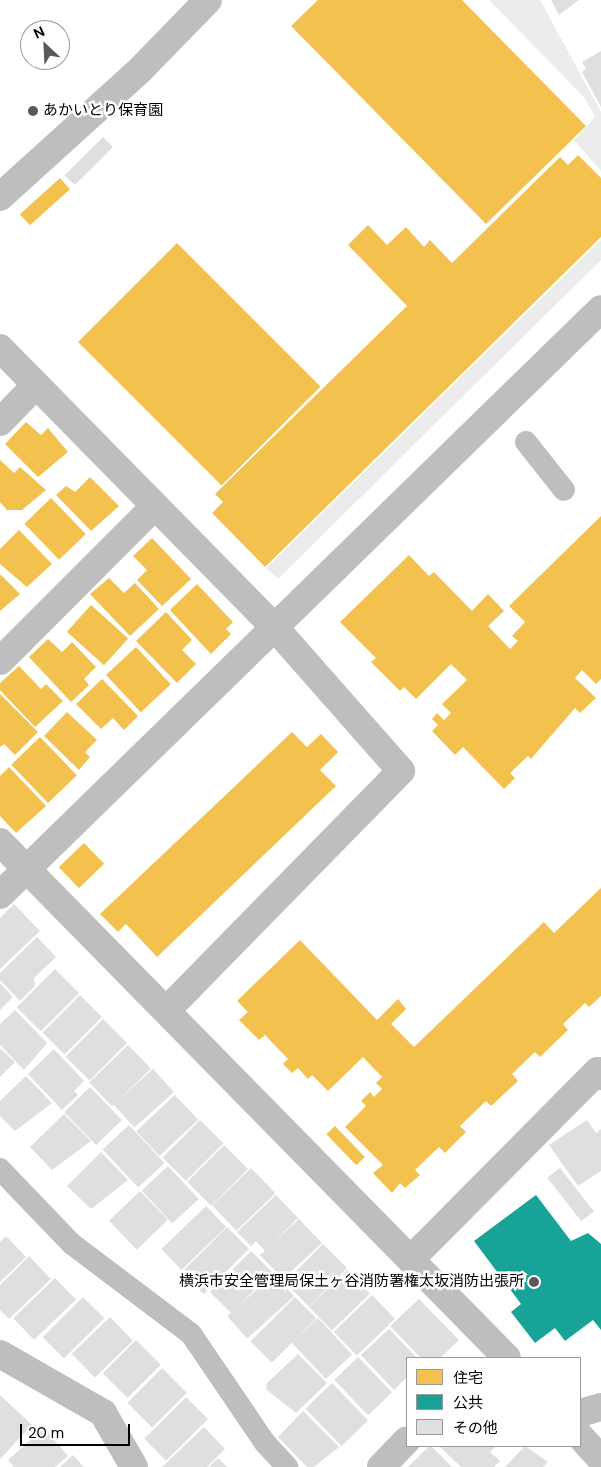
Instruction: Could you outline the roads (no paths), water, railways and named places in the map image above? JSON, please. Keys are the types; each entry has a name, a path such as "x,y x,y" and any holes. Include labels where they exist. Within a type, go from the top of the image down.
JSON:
{"street":[{"path":"0,197 141,69 208,0"},
{"path":"0,895 276,629 601,309"},
{"path":"0,348 276,629 401,771 168,1009"},
{"path":"0,422 36,385"},
{"path":"0,661 155,506"},
{"path":"0,842 168,1009 411,1259 497,1355"},
{"path":"411,1259 598,1072 601,1076"},
{"path":"0,1354 103,1413 134,1467"},
{"path":"581,1414 601,1407"},
{"path":"581,1437 601,1459"},
{"path":"381,1467 406,1441"}],"lane":[{"path":"526,442 564,490"},
{"path":"0,1169 72,1244 191,1334 265,1443 287,1467"}],"place":[{"name":"あかいとり保育園","path":"33,111"},
{"name":"横浜市安全管理局保土ヶ谷消防署権太坂消防出張所","path":"534,1282"}]}
